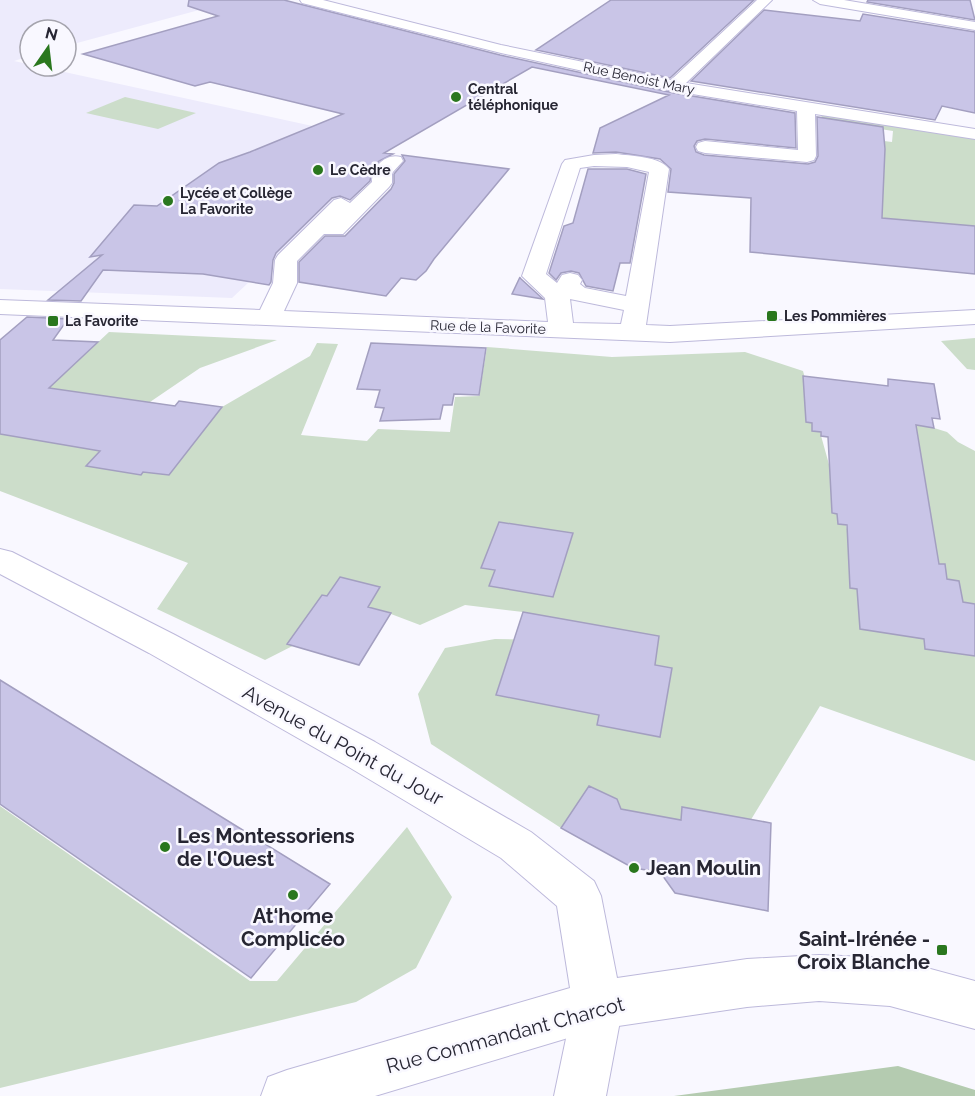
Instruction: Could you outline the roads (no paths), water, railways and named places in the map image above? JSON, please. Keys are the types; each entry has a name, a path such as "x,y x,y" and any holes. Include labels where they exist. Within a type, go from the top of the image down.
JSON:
{"street":[{"name":"Rue Benoist Mary","path":"307,0 501,49 674,86 975,134"},
{"path":"674,86 765,0"},
{"path":"820,0 975,26"},
{"path":"705,147 807,156 806,108"},
{"path":"560,330 561,306 556,293 534,276 572,164 593,159 644,163 659,169 632,333"},
{"path":"313,231 335,229 382,183 382,172 394,161"},
{"path":"268,318 285,283 286,260 341,204"},
{"path":"570,280 568,286 577,294 637,305"},
{"name":"Rue de la Favorite","path":"0,307 670,334 975,317"},
{"name":"Avenue du Point du Jour","path":"0,560 162,644 361,754 516,845 578,896 598,1005"},
{"name":"Rue Commandant Charcot","path":"286,1096 598,1005 747,983 819,978 890,982 975,1005"},
{"path":"580,1096 598,1005"}],"place":[{"name":"Central téléphonique","path":"456,97"},
{"name":"Le Cèdre","path":"318,170"},
{"name":"Lycée et Collège La Favorite","path":"168,201"},
{"name":"Les Pommières","path":"772,316"},
{"name":"La Favorite","path":"53,321"},
{"name":"Les Montessoriens de l'Ouest","path":"165,847"},
{"name":"Jean Moulin","path":"634,868"},
{"name":"At‘home Complicéo","path":"293,895"},
{"name":"Saint-Irénée - Croix Blanche","path":"942,950"}]}
